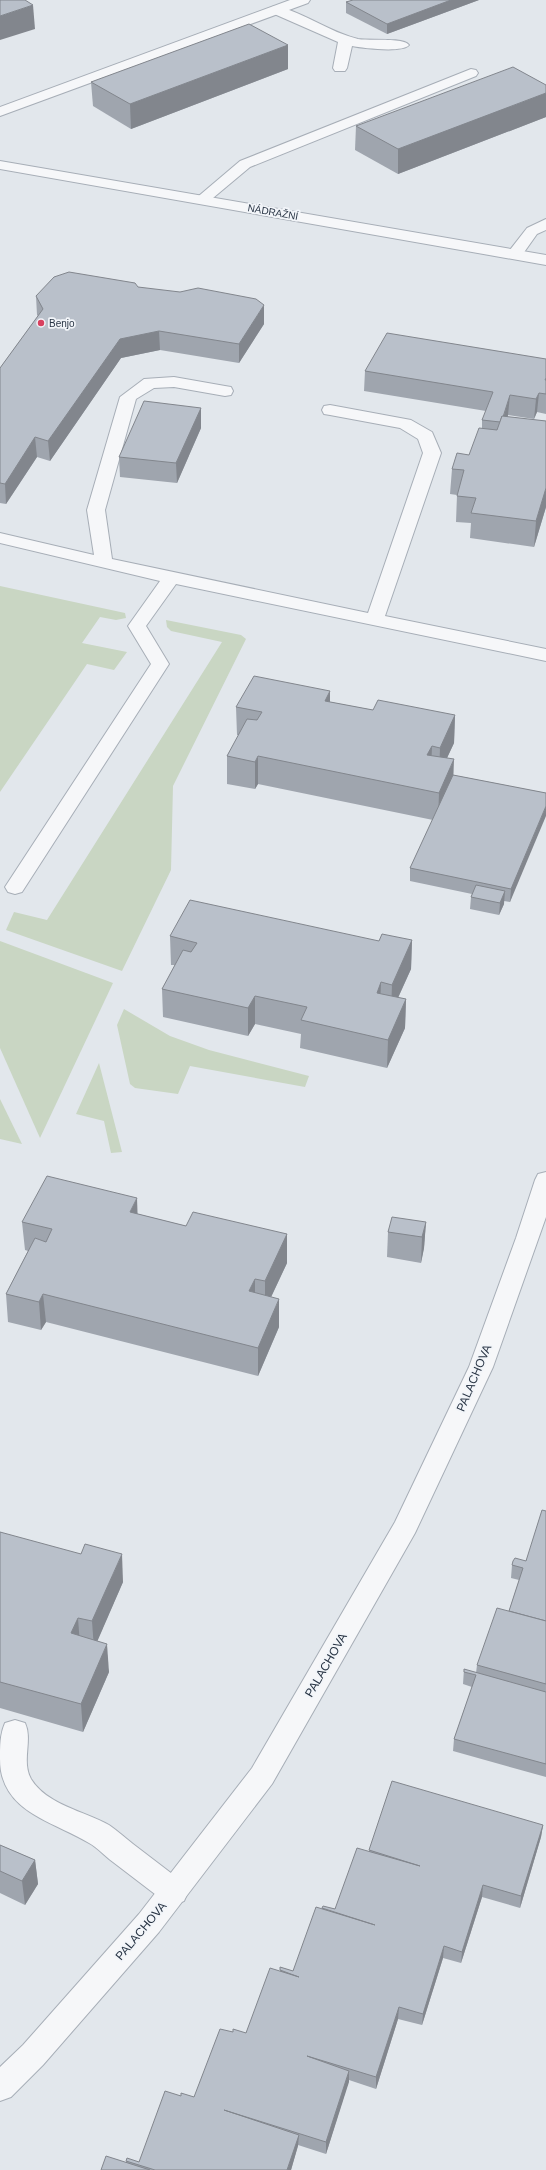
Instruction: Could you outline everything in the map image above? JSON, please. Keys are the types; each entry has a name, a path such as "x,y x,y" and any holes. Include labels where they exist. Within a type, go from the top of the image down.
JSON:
{"street":[{"path":"0,112 303,0"},
{"path":"277,10 345,40 363,44 402,45"},
{"path":"340,68 345,40"},
{"path":"202,200 245,164 471,73"},
{"name":"NÁDRAŽNÍ","path":"0,164 546,260"},
{"path":"514,255 532,231 546,224"},
{"path":"104,562 96,510 128,396 150,383 174,382 225,391"},
{"path":"330,410 405,424 426,436 432,453 375,620"},
{"path":"0,538 171,578 546,655"},
{"path":"15,887 160,664 137,626 171,578"},
{"name":"PALACHOVA","path":"0,2087 33,2056 149,1923 262,1776 406,1526 481,1367 528,1238 546,1180"},
{"path":"15,1731 9,1748 9,1776 22,1794 41,1809 100,1835 174,1892"}],"green space":[{"path":"0,586 125,613 126,618 116,620 100,617 82,643 127,652 114,670 87,664 0,792"},
{"path":"166,620 241,635 246,639 173,786 171,870 122,971 6,930 14,912 47,920 222,642 171,631 167,627"},
{"path":"0,941 113,983 40,1138 0,1048"},
{"path":"124,1009 170,1036 209,1050 309,1076 305,1087 190,1066 178,1094 135,1088 130,1084 117,1025"},
{"path":"99,1063 122,1152 111,1153 104,1121 76,1114"},
{"path":"0,1099 22,1144 0,1139"}],"building":[{"path":"0,0 25,0 33,5 0,16"},
{"path":"353,0 451,0 387,24 346,2"},
{"path":"249,24 288,45 130,104 91,82"},
{"path":"513,67 546,85 546,93 398,149 356,126"},
{"path":"69,272 135,283 138,287 180,292 198,288 256,299 264,305 239,344 159,331 120,339 48,441 35,437 5,484 0,483 0,368 43,309 36,296 54,277"},
{"path":"387,333 546,359 546,394 539,393 536,399 510,395 500,422 482,420 493,392 365,371"},
{"path":"144,401 201,408 176,463 119,457"},
{"path":"502,416 546,421 546,488 536,521 471,513 476,498 457,496 464,470 452,469 457,453 469,455 479,428 497,430"},
{"path":"254,676 330,691 325,701 373,710 378,700 455,715 440,748 432,746 427,755 454,759 439,793 258,756 255,762 227,756 247,719 257,720 262,712 236,707"},
{"path":"453,775 546,793 546,806 511,889 410,868"},
{"path":"476,885 505,891 500,903 471,897"},
{"path":"190,900 379,941 382,934 412,940 392,985 381,982 377,993 406,999 388,1040 301,1020 307,1007 255,996 248,1008 162,989 183,950 191,952 197,943 170,936"},
{"path":"47,1176 137,1198 130,1212 186,1226 193,1212 287,1234 265,1281 255,1279 249,1291 279,1299 258,1348 43,1294 39,1302 6,1294 35,1238 46,1242 52,1229 22,1222"},
{"path":"392,1217 426,1222 422,1237 388,1232"},
{"path":"542,1510 546,1511 546,1621 509,1611 523,1568 512,1565 513,1561 515,1558 526,1561"},
{"path":"0,1532 81,1554 85,1544 122,1554 92,1621 78,1618 71,1633 107,1644 81,1704 0,1682"},
{"path":"497,1608 546,1621 546,1684 477,1665"},
{"path":"464,1669 546,1692 546,1764 454,1739 476,1675 464,1672"},
{"path":"392,1781 543,1825 521,1896 483,1885 462,1952 444,1946 423,2014 399,2007 376,2077 307,2056 349,2071 326,2142 224,2110 299,2135 287,2170 155,2170 126,2161 127,2158 139,2162 165,2091 181,2096 181,2093 194,2097 220,2029 233,2032 233,2029 246,2033 270,1968 299,1977 280,1970 280,1967 293,1971 316,1907 375,1925 322,1908 323,1906 335,1909 357,1848 420,1866 369,1850"},
{"path":"0,1845 35,1860 22,1881 0,1871"},
{"path":"106,2156 150,2170 101,2170"}],"place":[{"name":"Benjo","path":"41,323"}]}
